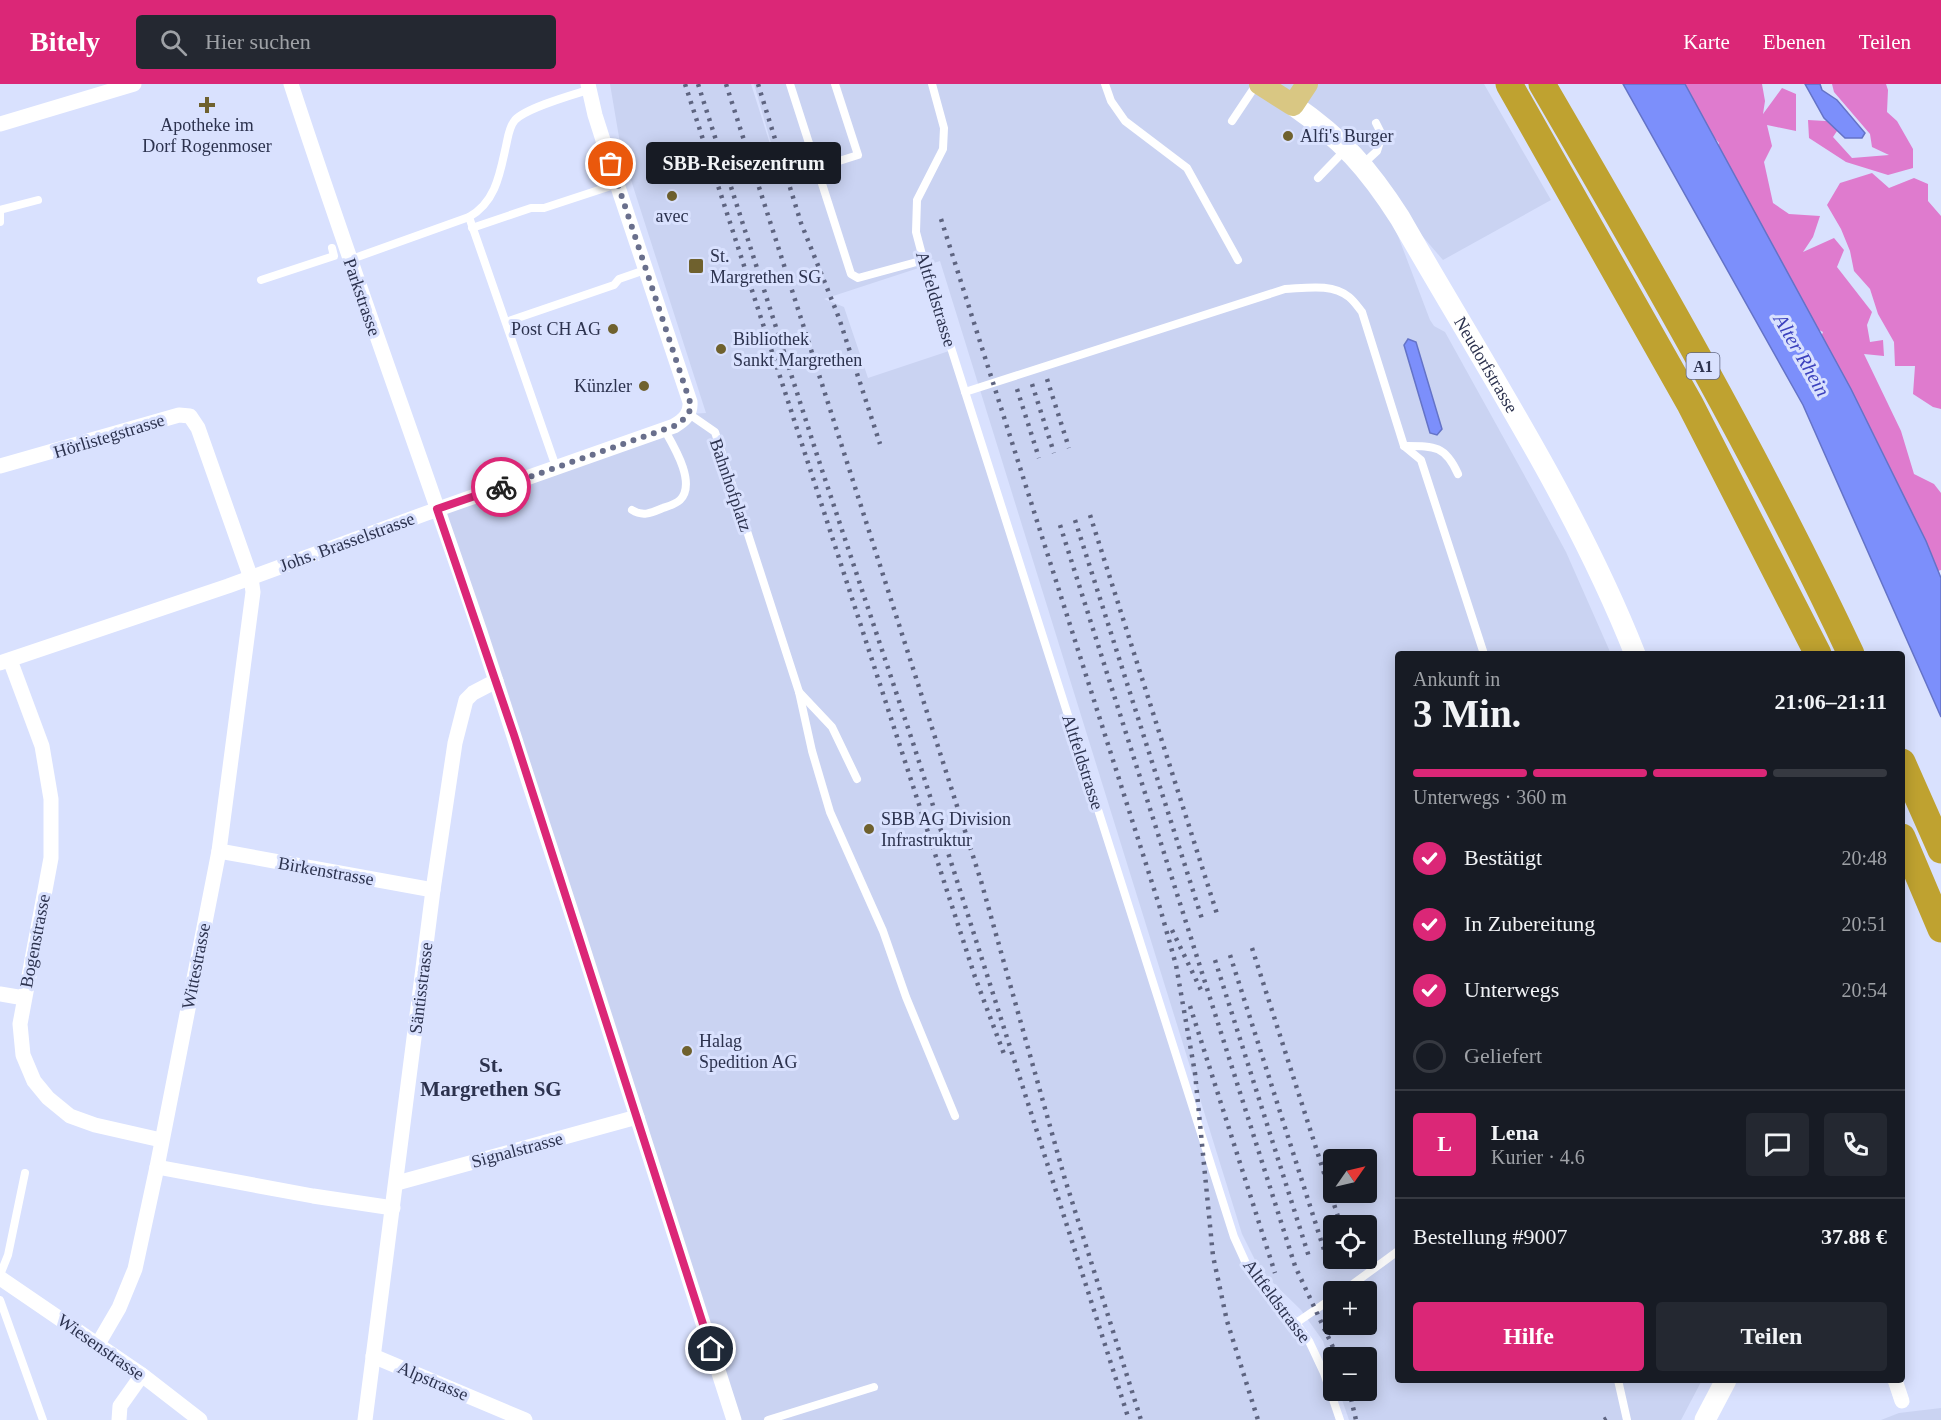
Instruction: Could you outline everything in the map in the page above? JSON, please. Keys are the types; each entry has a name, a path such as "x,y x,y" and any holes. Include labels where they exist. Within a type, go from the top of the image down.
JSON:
{"highway":[{"name":"A1","path":"1509,84 1690,404 1816,651"},
{"name":"A1","path":"1542,84 1717,392 1799,548 1850,651"},
{"path":"1905,769 1941,850"},
{"path":"1905,844 1941,929"}],"main road":[{"path":"1259,84 1293,105 1307,84"},
{"name":"Neudorfstrasse","path":"1293,105 1326,128 1347,148 1401,218 1518,419 1598,568 1634,651"},
{"path":"1705,1420 1724,1383"}],"street":[{"name":"Parkstrasse","path":"291,84 349,260 496,681 734,1420"},
{"path":"0,124 130,85"},
{"path":"588,87 617,184 690,402 689,414"},
{"name":"Johs. Brasselstrasse","path":"5,662 251,578 664,429 682,421 689,414"},
{"name":"Hörlistegstrasse","path":"0,466 179,415 190,416 198,428 251,578"},
{"name":"Wittestrasse","path":"98,1344 119,1308 135,1269 156,1167 219,851 253,601 251,578"},
{"name":"Bogenstrasse","path":"5,662 42,747 51,799 51,858 20,1024 23,1055 34,1081 48,1098 70,1116 95,1125 161,1140"},
{"name":"Säntisstrasse","path":"365,1420 433,890 456,743 463,709 470,695 496,681"},
{"name":"Birkenstrasse","path":"219,851 433,890"},
{"path":"0,994 24,998"},
{"name":"Signalstrasse","path":"397,1183 637,1117"},
{"path":"156,1167 313,1196 393,1208"},
{"name":"Wiesenstrasse","path":"0,1276 142,1375 200,1420"},
{"name":"Alpstrasse","path":"373,1356 525,1420"},
{"path":"119,1420 120,1406 142,1375"},
{"path":"1896,1383 1902,1401"}],"lane":[{"path":"790,84 851,274 858,278 924,260"},
{"path":"817,168 858,155 836,84"},
{"name":"Altfeldstrasse","path":"932,84 944,128 943,149 917,200 916,232 924,260 1234,1237 1249,1270 1309,1341 1324,1373 1340,1420"},
{"path":"1105,84 1112,101 1125,121 1187,168 1238,260"},
{"path":"1232,121 1259,84"},
{"path":"349,260 478,212 489,200 499,182 510,128 516,119 525,112 588,87"},
{"path":"1362,165 1377,151 1380,143 1382,135 1376,123"},
{"path":"1318,178 1347,148"},
{"path":"472,228 531,208 544,208 617,184"},
{"path":"0,222 0,212 38,200"},
{"path":"469,217 556,467"},
{"path":"261,280 334,256 332,248"},
{"path":"506,322 614,285 619,279 645,270"},
{"path":"965,392 1270,293 1285,289 1336,290 1349,297 1362,312 1404,446 1421,460 1483,651"},
{"name":"Bahnhofplatz","path":"689,414 715,432 799,692 832,727 857,779"},
{"path":"632,510 639,514 647,514 678,502 684,495 685,479 682,461 664,429"},
{"path":"1404,446 1423,446 1442,451 1450,456 1458,474"},
{"path":"799,692 812,752 830,812 883,931 906,997 955,1116"},
{"path":"0,1276 8,1255 25,1173"},
{"path":"1357,1281 1395,1253"},
{"path":"0,1300 43,1420"},
{"path":"1296,1323 1323,1305"},
{"path":"1619,1383 1627,1420"},
{"path":"768,1420 874,1387"}],"shaded area":[{"path":"610,84 751,84 784,188 754,84 1484,84 1551,200 1443,260 1379,186 1430,320 1434,326 1445,332 1533,491 1566,552 1610,651 1395,651 1395,1383 1700,1383 1681,1420 1349,1420 1342,1401 1377,1401 1377,1347 1325,1347 1301,1310 1260,1270 1242,1234 940,261 824,299 844,307 868,378 952,350 1234,1237 1249,1270 1309,1341 1323,1377 1323,1401 1333,1401 1340,1420 733,1420 437,509 689,414 706,413 621,149"},
{"path":"1668,84 1762,84 1765,101 1763,114 1782,88 1796,94 1796,131 1767,125 1772,146 1764,162 1773,203 1789,214 1820,216 1813,237 1803,252 1834,238 1844,250 1837,267 1872,312 1867,325 1870,342 1883,340 1884,356 1864,354 1901,431 1914,474 1934,484 1941,493 1941,570 1927,575 1906,519 1901,490 1872,431 1853,422 1812,359 1823,332 1803,322 1709,169 1719,143"},
{"path":"1832,84 1886,84 1887,112 1897,121 1913,149 1913,168 1888,175 1846,162 1809,138 1808,120 1843,122 1833,137 1852,158 1889,155 1872,147 1870,134 1834,92"},
{"path":"1872,173 1889,188 1914,178 1928,184 1928,201 1941,216 1941,409 1933,407 1913,394 1915,366 1895,366 1894,342 1878,314 1870,289 1854,271 1850,251 1841,229 1827,205 1840,183"},
{"path":"1941,1408 1941,1420 1881,1420 1899,1413"}],"water":[{"name":"Alter Rhein","path":"1623,84 1685,84 1851,389 1926,541 1941,578 1941,717 1803,405"},
{"path":"1805,84 1820,84 1822,90 1837,100 1865,133 1862,138 1845,138 1824,118"},
{"path":"1408,339 1416,342 1442,429 1437,435 1430,433 1404,345"}],"railway":[{"path":"685,84 975,977 1004,1054"},
{"path":"698,84 817,455 914,746 1129,1420"},
{"path":"726,84 981,881 1064,1176 1141,1420"},
{"path":"758,84 801,223 839,318 880,444"},
{"path":"941,219 1160,908 1176,965 1195,1073 1213,1256 1227,1321 1258,1420"},
{"path":"1047,379 1069,448"},
{"path":"1032,384 1054,453"},
{"path":"1017,389 1039,458"},
{"path":"1090,515 1217,914"},
{"path":"1075,520 1202,919"},
{"path":"1060,525 1295,1266 1333,1347"},
{"path":"1172,930 1201,990"},
{"path":"1252,948 1337,1215"},
{"path":"1230,955 1323,1247"},
{"path":"1215,960 1310,1260"},
{"path":"1190,1006 1275,1273"},
{"path":"1352,1401 1356,1420"},
{"path":"1604,1420 1611,1416"}],"way so far":[{"path":"501,487 674,426 689,414 691,409 611,164"}],"place":[{"name":"Apotheke im Dorf Rogenmoser","path":"207,105"},
{"name":"Alfi's Burger","path":"1288,136"},
{"name":"SBB-Reisezentrum","path":"611,164"},
{"name":"avec","path":"672,196"},
{"name":"St. Margrethen SG","path":"696,266"},
{"name":"Post CH AG","path":"613,329"},
{"name":"Bibliothek Sankt Margrethen","path":"721,349"},
{"name":"Künzler","path":"644,386"},
{"name":"SBB AG Division Infrastruktur","path":"869,829"},
{"name":"Halag Spedition AG","path":"687,1051"}],"district":[{"name":"St. Margrethen SG","path":"491,1077"}],"route":[{"path":"501,487 437,509 514,735 711,1349"}]}
